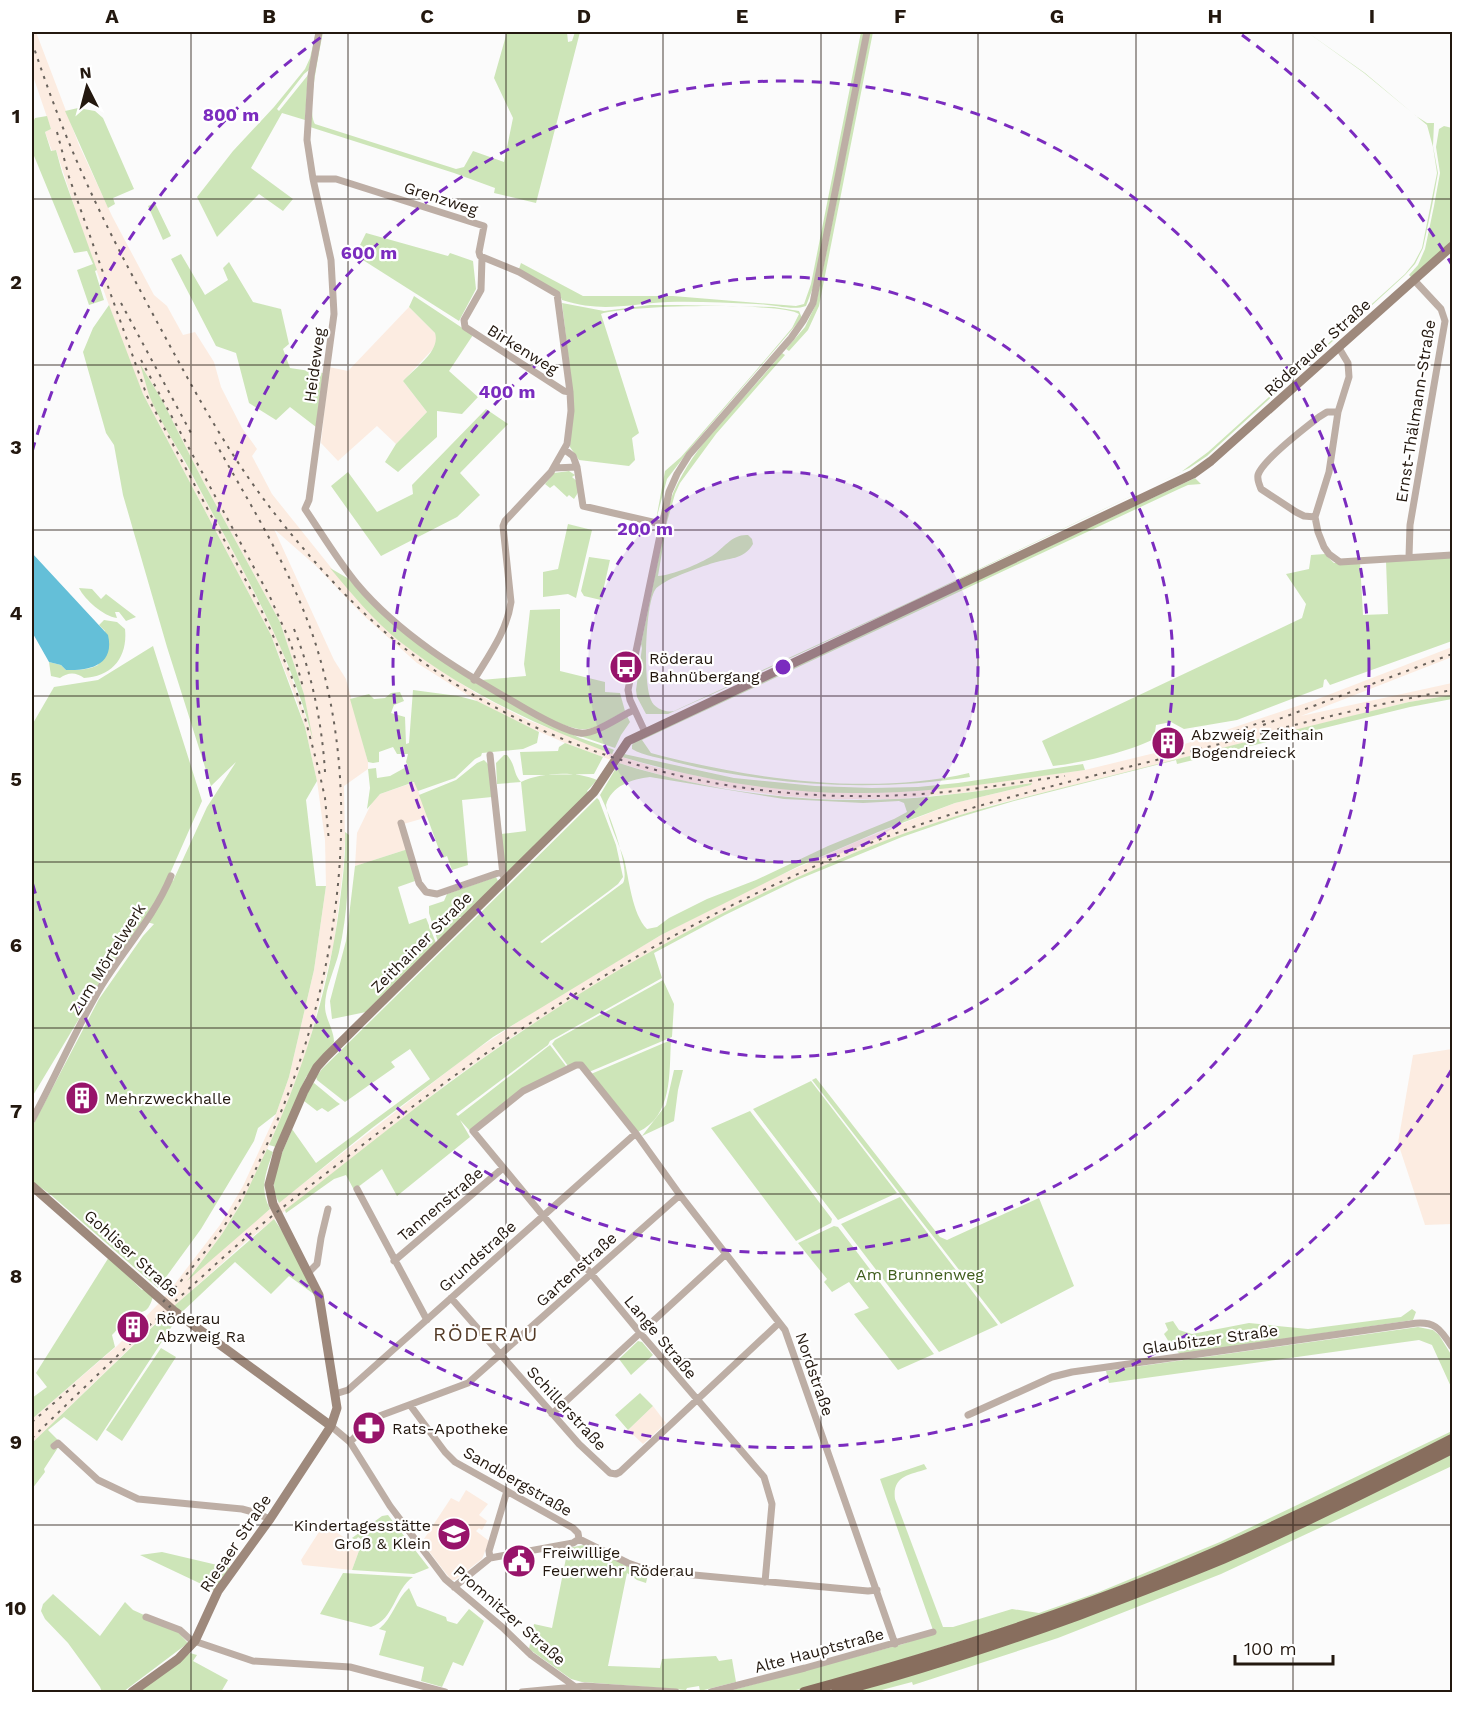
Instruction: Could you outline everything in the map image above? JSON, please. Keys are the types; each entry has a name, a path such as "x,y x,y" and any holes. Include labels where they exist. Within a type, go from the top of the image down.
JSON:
{"main road":[{"path":"804,1692 894,1667 1055,1614 1159,1576 1344,1494 1452,1439"},
{"path":"836,1692 924,1668 1138,1593 1314,1518 1452,1449"}],"street":[{"name":"Heideweg","path":"319,32 311,76 307,120 308,149 331,260 334,315 309,500 305,509 357,584 384,612 427,647 474,680"},
{"path":"645,732 628,695 628,683 669,492 682,465 790,338 813,303 867,32"},
{"name":"Grenzweg","path":"313,179 336,179 484,226 479,252 482,258"},
{"name":"Röderauer Straße","path":"720,697 1175,484 1200,470 1452,246"},
{"path":"482,258 519,272 557,294 570,392 570,427 565,450 554,468 503,526 511,602 510,613 500,636 474,680 534,714 578,733 590,732 634,710"},
{"name":"Birkenweg","path":"482,258 481,290 464,320 465,327 564,391 570,392"},
{"name":"Ernst-Thälmann-Straße","path":"1409,557 1410,525 1445,321 1441,309 1414,280"},
{"path":"1339,348 1345,356 1349,371 1348,382 1338,412 1329,472 1316,517 1320,540 1335,560 1348,562 1452,555"},
{"path":"1316,517 1304,516 1267,493 1258,483 1258,474 1266,463 1319,417 1327,412 1338,412"},
{"path":"565,450 573,456 577,467 583,506 661,524"},
{"path":"554,468 577,467"},
{"name":"Zeithainer Straße","path":"309,1272 273,1204 269,1185 272,1168 304,1091 318,1067 504,876 594,792 607,776 625,745 645,732 720,697"},
{"path":"401,823 419,883 426,892 437,894 504,876 490,755"},
{"name":"Zum Mörtelwerk","path":"32,1120 102,985 142,930 164,895 171,876"},
{"name":"Lange Straße","path":"579,1064 523,1091 473,1131 696,1400 764,1478 772,1504 765,1582"},
{"name":"Nordstraße","path":"579,1064 785,1330 895,1644"},
{"name":"Grundstraße","path":"335,1394 348,1390 635,1134"},
{"name":"Tannenstraße","path":"394,1261 503,1168"},
{"name":"Gohliser Straße","path":"32,1185 181,1316 332,1426"},
{"path":"357,1189 427,1320"},
{"name":"Gartenstraße","path":"350,1442 374,1418 465,1386 680,1195"},
{"path":"328,1209 317,1264 309,1272 319,1294 335,1394 336,1412 332,1426"},
{"path":"552,1414 726,1254"},
{"name":"Schillerstraße","path":"450,1298 579,1444 610,1473 620,1472 696,1400"},
{"name":"Glaubitzer Straße","path":"968,1415 1052,1377 1072,1372 1410,1323 1420,1322 1437,1327 1452,1347"},
{"path":"696,1400 779,1323"},
{"name":"Sandbergstraße","path":"410,1405 455,1462 573,1528 578,1533 579,1539 628,1563 651,1571 868,1592 876,1590"},
{"name":"Promnitzer Straße","path":"332,1426 350,1442 390,1506 445,1579 531,1655 574,1686"},
{"name":"Riesaer Straße","path":"132,1692 178,1659 195,1641 218,1591 270,1519 332,1426"},
{"path":"54,1446 58,1443 98,1480 138,1499 242,1509 270,1519"},
{"path":"490,1558 489,1551 507,1491"},
{"path":"454,1587 490,1558 573,1543 579,1539"},
{"path":"146,1617 180,1630 195,1641 262,1663 350,1667 445,1692"},
{"name":"Alte Hauptstraße","path":"711,1692 933,1632"},
{"path":"522,1692 574,1686 676,1692"}],"shaded area":[{"path":"32,32 36,32 79,145 112,216 154,295 167,306 183,335 195,332 214,362 221,387 242,428 257,449 252,456 272,494 353,595 398,640 479,695 528,720 622,757 655,767 713,779 828,792 862,793 918,791 1085,770 1167,750 1315,700 1452,647 1452,657 1301,716 1452,683 1452,695 1409,702 989,806 918,829 838,859 715,918 585,991 517,1034 449,1082 248,1240 162,1317 32,1443 32,1419 117,1346 164,1298 220,1225 243,1186 276,1114 289,1077 314,970 326,886 325,840 317,781 296,699 271,635 143,394 131,367 56,150 52,151 45,132 51,129 32,73","holes":["141,367 162,400 203,481 280,622 304,694 310,729 280,645 242,568 164,424 150,396","274,529 316,566 364,616 417,663 477,701 515,721 619,763 675,779 711,786 784,796 828,799 893,799 1031,785 955,803 858,841 765,882 661,935 539,1008 471,1053 251,1224 189,1278 222,1234 248,1192 306,1055 334,944 345,840 344,786 368,769 346,679 334,660"]},
{"path":"409,307 435,333 437,338 434,348 403,381 427,412 396,444 377,426 338,461 321,443 329,367 348,371"},
{"path":"415,782 428,817 400,825 408,849 355,866 357,833 372,802 380,794"},
{"path":"1452,1049 1452,1224 1425,1225 1398,1143 1413,1055"},
{"path":"653,1406 666,1423 643,1444 628,1430"},
{"name":"Kindertagesstätte Groß & Klein","path":"466,1490 488,1504 479,1515 487,1521 482,1530 479,1528 476,1531 489,1541 482,1559 455,1580 451,1580 422,1542 451,1498 459,1502"},
{"path":"324,1524 360,1548 352,1570 303,1565 301,1560"}],"green space":[{"path":"316,32 309,70 277,109 279,111 308,75 305,120 282,113 251,168 293,199 283,211 259,194 217,237 197,197 233,151 305,69"},
{"path":"321,32 323,32 312,106 315,124 456,169 464,167 473,151 504,162 513,118 494,78 507,32 567,32 568,42 572,41 575,32 580,32 536,203 494,193 495,188 454,173 310,127 313,77"},
{"path":"861,32 864,32 814,285 806,306 788,308 762,304 668,302 615,307 590,306 562,300 559,293 519,269 521,263 583,296 673,296 796,306 804,304 811,284"},
{"path":"870,32 873,32 819,306 808,330 789,351 786,349 805,327 816,304"},
{"path":"1307,32 1365,73 1412,112 1364,73"},
{"path":"78,108 95,111 103,118 134,189 113,198 115,204 108,208 65,111"},
{"path":"47,116 51,129 45,132 51,151 56,150 97,270 95,271 104,300 89,305 77,270 93,264 87,251 74,253 32,151 32,125 35,118"},
{"path":"1416,116 1427,123 1434,123 1433,146 1438,173 1423,248 1415,264 1405,275 1207,456 1182,472 1208,452 1405,274 1414,263 1422,248 1437,173 1427,125"},
{"path":"1444,126 1452,128 1452,241 1412,278 1409,275 1418,265 1425,249 1440,173 1436,147 1439,129"},
{"path":"155,203 171,236 163,240 148,206"},
{"path":"366,233 448,256 450,253 473,261 476,289 459,321 355,255"},
{"path":"181,254 205,295 228,280 223,268 229,262 253,302 281,309 289,344 283,349 290,368 323,373 316,427 290,407 276,420 249,403 236,353 216,346 171,259"},
{"path":"414,296 473,335 449,371 478,397 462,414 437,411 437,437 398,472 385,462 396,444 427,412 403,381 430,353 436,340 435,333 409,307"},
{"path":"562,303 604,311 650,305 726,306 670,307 601,314 639,433 632,438 635,460 629,466 579,460 570,447 573,396"},
{"path":"109,305 143,394 271,635 305,727 317,781 306,800 316,886 326,886 314,970 289,1077 276,1114 258,1128 254,1141 201,1229 158,1288 32,1181 32,1127 99,999 154,924 143,921 106,974 32,1097 32,725 54,687 98,680 153,646 202,801 168,878 173,881 207,807 236,762 211,786 167,647 123,495 114,445 106,433 83,352 93,328"},
{"path":"739,306 774,307 799,311 802,318 693,445 667,479 656,520 665,471 681,457 753,374 792,328 799,314 787,310"},
{"path":"782,353 785,355 716,434 680,483 675,494 667,522 658,576 700,562 742,535 748,535 753,544 740,556 682,574 655,590 647,628 647,678 651,700 657,708 664,711 674,711 910,602 1150,487 910,603 668,714 646,714 637,697 641,644 670,501 691,460 705,441"},
{"path":"140,364 162,400 203,481 280,622 304,694 313,740 275,634 188,467 157,413"},
{"path":"486,409 508,424 460,473 480,495 457,517 381,556 331,486 348,472 377,512 413,494 412,485"},
{"path":"569,471 575,475 572,477 579,483 579,491 574,499 569,495 567,497 554,485 550,488 545,484 554,473"},
{"path":"1195,478 1201,484 1188,485 1179,489 642,740 651,753 769,777 851,784 931,780 969,773 970,777 933,782 859,785 785,781 711,770 647,755 632,749 635,741"},
{"path":"568,524 592,530 576,598 568,594 543,597 543,572 558,569"},
{"path":"1325,554 1334,563 1360,562 1363,615 1388,614 1386,561 1452,557 1452,641 1330,685 1326,679 1323,687 1237,720 1184,729 1171,722 1156,725 1154,739 1143,744 1104,756 1053,766 1042,741 1302,618 1306,604 1286,574 1309,569 1311,555"},
{"path":"589,557 610,560 601,600 584,596 581,591"},
{"path":"330,568 349,579 370,603 469,679 533,716 580,738 614,750 612,754 528,719 449,676 389,633"},
{"path":"79,588 92,589 101,599 106,594 136,617 126,621 119,612 115,612 117,618 100,611"},
{"path":"560,609 560,671 605,682 605,692 620,693 625,711 592,728 577,729 564,725 481,680 526,676 524,664 530,610"},
{"path":"104,620 117,622 125,629 124,648 116,664 103,674 94,677 84,678 72,674 60,678 51,676 49,662 61,665 66,670 87,669 98,665 105,631 99,625"},
{"path":"413,690 477,701 539,732 537,743 523,749 482,753 455,778 418,791 414,782 380,794 367,809 370,788 368,769 376,768 377,778 390,776 408,766 406,762 408,754 397,754 393,747 379,752 379,762 368,762 350,699 369,694 374,699 385,698 391,693 400,692 404,701 394,705 391,713 405,717 406,744 409,743"},
{"path":"1452,695 1452,699 1410,707 1177,764 1176,760 1014,801 902,837 797,880 654,953 662,978 550,1041 548,1045 456,1114 458,1116 550,1045 566,1066 522,1089 470,1131 460,1120 470,1137 397,1196 382,1169 354,1190 346,1175 334,1179 286,1213 285,1210 427,1099 559,1007 651,951 794,879 892,838 946,819 1000,804 1259,739 1409,702"},
{"path":"627,716 630,722 615,748 580,736"},
{"path":"565,743 603,757 594,774 523,775 520,752 558,751 559,747"},
{"path":"624,754 734,778 815,786 872,788 958,783 1083,764 1085,770 946,788 832,793 771,788 711,779 622,757"},
{"path":"504,755 510,759 521,782 497,784 496,763"},
{"path":"484,760 489,765 492,797 462,800 468,865 452,870 447,856 443,858 441,855 419,795 456,780"},
{"path":"619,763 720,788 825,799 912,798 1032,783 955,803 878,832 797,867 661,935 493,1037 372,1128 279,1203 275,1194 275,1175 292,1129 316,1163 430,1079 410,1049 391,1062 395,1067 345,1102 317,1080 316,1077 322,1069 597,798 616,845 623,877 618,884 540,942 542,943 623,883 625,876 620,848 634,905 647,929 657,927 669,918 707,899 756,880 907,812 904,803 899,801 863,803 784,799 650,777 629,782 617,788 609,798 606,805 607,811 600,795"},
{"path":"559,774 579,775 597,780 587,791 589,793 510,871 505,872 501,834 526,831 521,782 539,776"},
{"path":"345,832 349,835 346,908 339,952 325,999 326,1015 334,1042 306,1077 276,1147 269,1145 293,1088 313,1030 328,970 341,890"},
{"path":"408,849 415,881 398,887 409,924 426,918 436,943 366,1012 332,1019 330,1001 346,941 355,866"},
{"path":"496,877 498,881 463,917 459,917 461,920 438,942 429,906 444,901 447,894"},
{"path":"663,980 674,1004 672,1037 589,1072 578,1062 568,1066 552,1044 555,1040"},
{"path":"671,1040 669,1079 663,1105 658,1116 638,1132 591,1074"},
{"path":"674,1070 683,1070 674,1121 642,1136 666,1105"},
{"path":"816,1078 940,1237 947,1240 1039,1198 1074,1286 1001,1324 812,1080"},
{"name":"Am Brunnenweg","path":"811,1081 897,1193 838,1220 753,1109"},
{"path":"314,1083 340,1104 328,1112 322,1108 317,1111 304,1101"},
{"name":"Am Brunnenweg","path":"750,1111 832,1219 831,1223 796,1241 711,1128"},
{"path":"267,1149 273,1152 264,1187 270,1209 187,1281 222,1234 242,1202"},
{"name":"Am Brunnenweg","path":"900,1197 998,1325 939,1352 841,1224"},
{"path":"274,1219 286,1237 315,1295 289,1276 271,1294 235,1262 182,1312 174,1306"},
{"name":"Am Brunnenweg","path":"834,1226 838,1227 934,1354 898,1370 854,1314 869,1308 849,1282 832,1292 824,1282 827,1279 798,1243"},
{"path":"109,1257 142,1290 144,1289 153,1297 151,1303 145,1311 123,1322 112,1335 115,1347 32,1419 32,1398 47,1387 36,1373"},
{"path":"1412,1309 1416,1312 1413,1320 1181,1354 1174,1350 1164,1334 1168,1330 1165,1323 1173,1321 1179,1330 1192,1334 1249,1323 1308,1329 1401,1317"},
{"path":"169,1311 171,1312 167,1316 174,1323 97,1441 64,1417 48,1430 58,1440 59,1446 44,1469 45,1472 32,1489 32,1443"},
{"path":"1418,1327 1433,1330 1439,1335 1452,1356 1452,1389 1432,1345 1419,1340 1109,1383 1106,1371"},
{"path":"638,1341 642,1342 653,1355 631,1375 619,1359"},
{"path":"161,1348 176,1357 122,1441 106,1430"},
{"path":"640,1393 653,1406 628,1430 615,1415"},
{"path":"1452,1431 1452,1436 1285,1518 1140,1580 1031,1619 837,1680 788,1692 725,1692 903,1644 934,1633 880,1479 924,1464 927,1469 908,1475 899,1481 896,1485 895,1499 943,1627 953,1627 1012,1609 1039,1613 1099,1592 1220,1542"},
{"path":"1452,1454 1452,1466 1221,1574 1058,1638 913,1685 912,1682 874,1692 853,1692"},
{"path":"388,1515 429,1568 414,1574 352,1570 360,1548 365,1542 358,1537 356,1540 352,1538 382,1516"},
{"path":"584,1545 648,1574 646,1583 627,1573 608,1666 660,1668 662,1659 716,1656 719,1661 732,1659 736,1682 700,1691 699,1686 686,1690 582,1682 571,1679 529,1649 534,1624 552,1628 568,1548"},
{"path":"162,1552 230,1568 214,1590 140,1555"},
{"path":"343,1573 413,1577 402,1589 385,1618 371,1627 320,1614"},
{"path":"409,1588 417,1606 446,1617 447,1621 457,1624 469,1609 484,1621 463,1666 453,1662 442,1687 421,1681 424,1667 379,1655 386,1631 379,1629 388,1620"},
{"path":"53,1594 100,1636 125,1602 133,1610 175,1629 188,1643 123,1692 102,1692 68,1643 45,1619 41,1611 43,1604"},
{"path":"190,1653 197,1655 193,1661 228,1680 221,1692 138,1692"}],"water":[{"path":"32,553 108,635 108,653 99,664 84,669 66,670 61,665 49,662 32,632"}],"railway":[{"path":"32,42 62,125 102,215 176,357 229,449 275,514 325,573 380,628 420,660 473,695 530,725 589,749 650,768 712,783 776,792 840,796 903,795 964,790 1065,776"},
{"path":"57,132 69,177 147,396 259,605 291,675 319,771 325,798 329,842"},
{"path":"121,303 191,433"},
{"path":"141,360 270,597 291,644 303,687"},
{"path":"163,1302 208,1248 232,1214 250,1182 275,1126 297,1069 315,1010 329,949 338,887 341,824 339,762 330,701 315,642 283,564 215,442"},
{"path":"294,629 315,699 325,772"},
{"path":"1263,725 1452,654"},
{"path":"32,1438 193,1284 283,1207 401,1115 555,1007 662,942 717,913 839,856 949,815 1033,791 1312,721 1452,690"},
{"path":"1228,734 1270,719"},
{"path":"32,1422 76,1384"}],"place":[{"name":"Röderau Bahnübergang","path":"626,667"},
{"name":"Abzweig Zeithain Bogendreieck","path":"1168,743"},
{"name":"Mehrzweckhalle","path":"82,1098"},
{"name":"Röderau Abzweig Ra","path":"133,1327"},
{"name":"Rats-Apotheke","path":"369,1428"},
{"name":"Kindertagesstätte Groß & Klein","path":"454,1534"},
{"name":"Freiwillige Feuerwehr Röderau","path":"519,1561"}],"district":[{"name":"RÖDERAU","path":"486,1334"}]}
